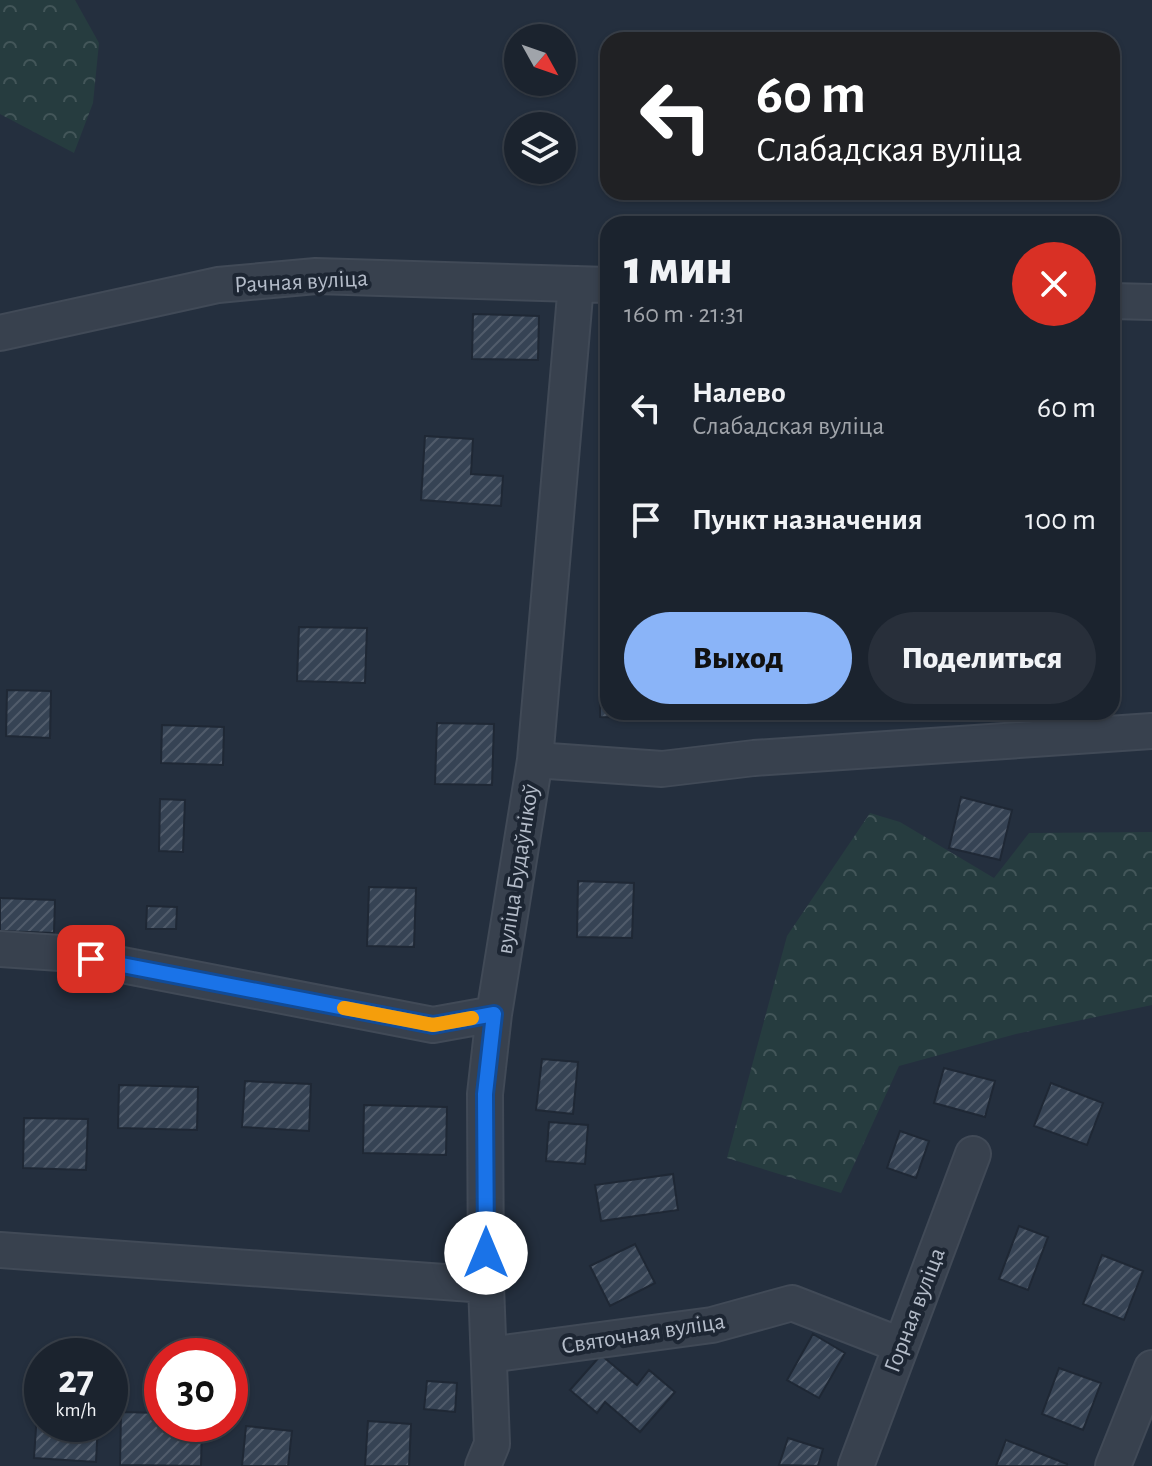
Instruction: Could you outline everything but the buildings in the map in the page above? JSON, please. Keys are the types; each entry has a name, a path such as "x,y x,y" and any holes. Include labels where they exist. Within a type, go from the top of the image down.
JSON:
{"street":[{"name":"Рачная вуліца","path":"0,333 218,285 316,276 592,284"},
{"path":"535,760 592,284"},
{"path":"1120,301 1152,302"},
{"name":"вуліца Будаўнікоў","path":"489,1355 485,1094 494,1014 535,760 662,769 754,758 1152,731"},
{"path":"0,949 60,953 433,1025 494,1014"},
{"name":"Горная вуліца","path":"856,1466 973,1154"},
{"path":"0,1250 486,1285"},
{"name":"Святочная вуліца","path":"489,1355 712,1325 792,1303 900,1345"},
{"path":"483,1466 492,1444 489,1355"},
{"path":"1113,1466 1152,1368"}],"green space":[{"path":"0,0 75,0 99,43 93,103 74,153 0,114"},
{"path":"870,813 900,822 994,878 1029,833 1152,832 1152,1005 1016,1034 899,1066 841,1193 727,1158 787,936"}],"slow traffic":[{"path":"344,1008 433,1025 472,1018"}],"route":[{"path":"91,959 433,1025 494,1014 485,1094 486,1253"}]}
